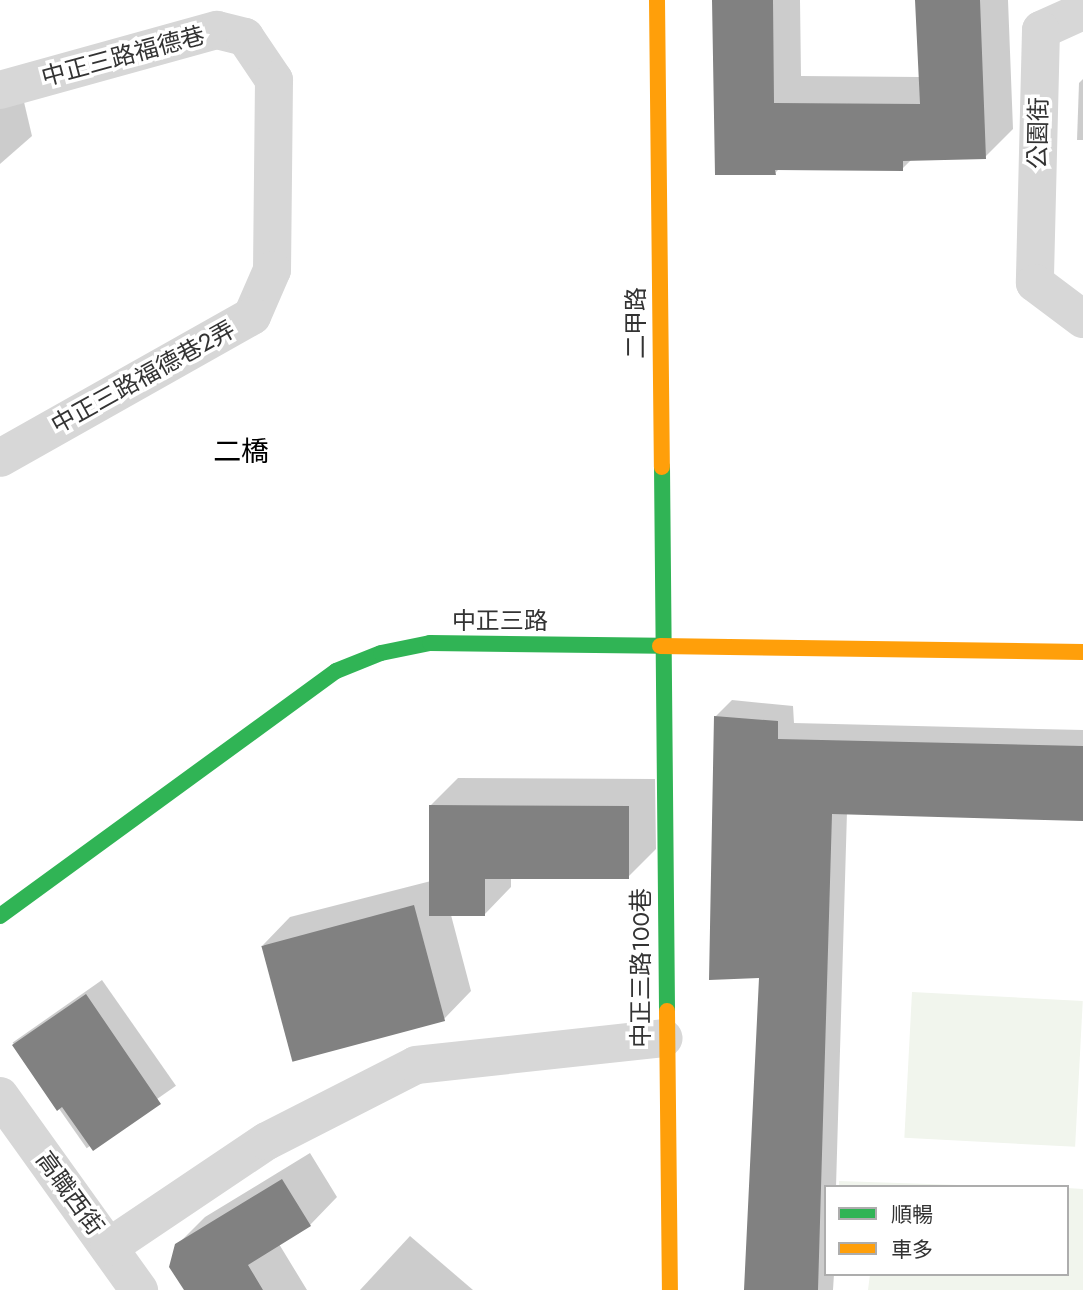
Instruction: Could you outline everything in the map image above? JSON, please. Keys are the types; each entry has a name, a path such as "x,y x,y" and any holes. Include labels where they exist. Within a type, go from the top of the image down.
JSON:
{"street":[{"name":"二甲路","path":"657,0 661,645"},
{"name":"公園街","path":"1083,11 1041,30 1035,282 1083,319"},
{"name":"中正三路福德巷","path":"0,90 217,30 245,37"},
{"name":"中正三路福德巷2弄","path":"0,458 252,316 272,270 274,80 245,37"},
{"name":"中正三路","path":"0,916 305,693 347,667 381,653 430,643 1083,652"},
{"name":"中正三路100巷","path":"661,645 664,1038 670,1290"},
{"path":"109,1247 267,1141 416,1065 664,1038"},
{"name":"高職西街","path":"0,1096 139,1290"}],"shaded area":[{"path":"912,992 1083,1001 1075,1147 904,1138"},
{"path":"839,1181 960,1185 839,1185"},
{"path":"1069,1188 1083,1189 1083,1290 868,1290 870,1276 1069,1276"}],"building":[{"path":"712,0 773,0 774,103 920,104 915,0 980,0 986,159 903,161 903,171 775,170 776,175 715,175"},
{"path":"714,716 778,721 778,739 1083,746 1083,821 832,814 818,1290 744,1290 759,978 709,980"},
{"path":"429,805 629,806 629,879 485,879 485,916 429,916"},
{"path":"414,905 445,1021 292,1062 261,946"},
{"path":"86,994 161,1104 93,1151 62,1107 57,1111 12,1045"},
{"path":"282,1179 311,1226 248,1265 263,1290 184,1290 169,1267 175,1244"}],"traffic: fast":[{"path":"662,467 667,1011"},
{"path":"0,916 336,671 381,653 430,643 660,646"}],"traffic: slow":[{"path":"657,0 662,467"},
{"path":"660,646 1083,652"},
{"path":"667,1011 670,1290"}],"district":[{"name":"二橋","path":"241,452"}]}
